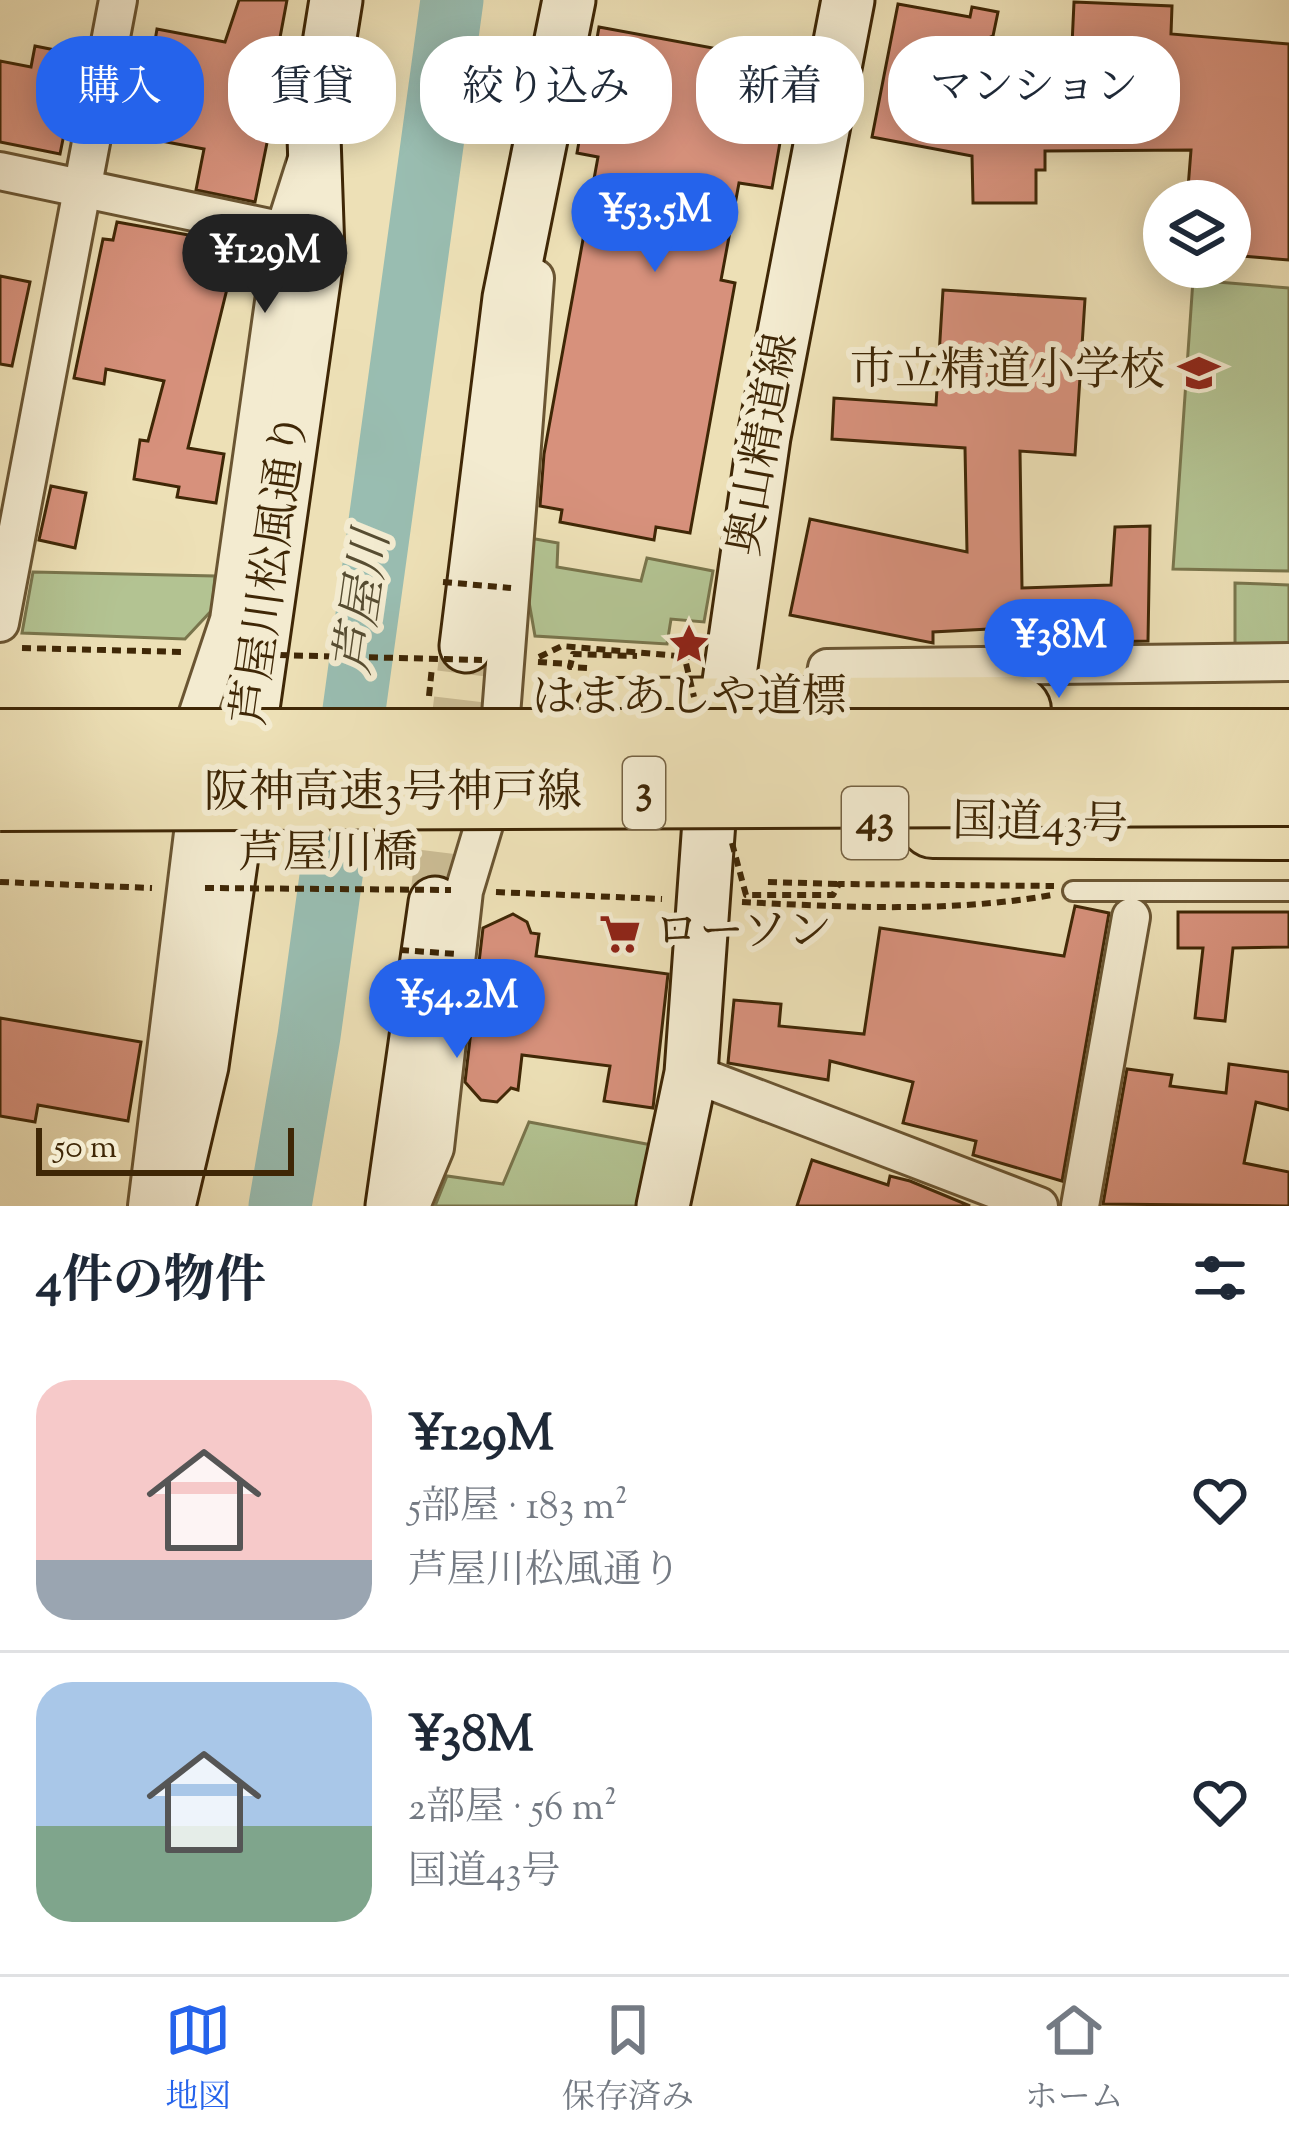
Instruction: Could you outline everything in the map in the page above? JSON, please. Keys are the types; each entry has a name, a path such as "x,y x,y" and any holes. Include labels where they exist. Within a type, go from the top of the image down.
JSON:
{"highway":[{"path":"0,714 219,685 486,680 727,685 820,710 1289,710"},
{"name":"阪神高速3号神戸線","path":"0,742 1289,743"},
{"name":"阪神高速3号神戸線","path":"0,797 1289,792"},
{"name":"国道43号","path":"0,817 1289,826"}],"street":[{"path":"0,623 118,0"},
{"name":"芦屋川松風通り","path":"169,1206 202,1066 314,137 336,0"},
{"path":"562,36 568,0"},
{"name":"奥山精道線","path":"663,1206 691,1073 707,901 709,821 764,437 848,0"},
{"path":"486,680 509,298 543,144"},
{"path":"486,680 511,588 546,144"},
{"path":"0,171 301,242 219,685"},
{"path":"820,710 827,668 1289,662"},
{"path":"147,1206 205,817"},
{"path":"392,1206 450,894 473,818"},
{"path":"412,1206 435,1148 457,954 450,894"},
{"path":"1080,1206 1131,917"},
{"path":"691,1073 1039,1206"}],"lane":[{"path":"1073,891 1289,891"}],"path":[{"path":"442,582 511,588"},
{"path":"687,634 685,658 573,654 571,666 529,662 562,646 727,685"},
{"path":"0,647 219,685 486,680"},
{"name":"芦屋川橋","path":"0,882 859,906 1014,901 1073,891"},
{"path":"768,882 839,884"},
{"path":"400,950 457,954"}],"green space":[{"path":"1192,288 1289,288 1289,571 1173,569"},
{"path":"524,537 558,543 557,567 641,581 647,558 713,571 704,622 671,619 667,644 535,636 522,562"},
{"path":"33,572 215,576 212,610 185,639 22,633"},
{"path":"1235,583 1289,585 1289,647 1235,648"},
{"path":"529,1122 657,1146 643,1206 435,1206 447,1176 503,1184"}],"building":[{"path":"239,0 287,0 280,36 228,36 228,144 267,144 255,202 196,190 204,149 177,144 204,144 204,38 225,42"},
{"path":"1074,2 1172,6 1171,34 1289,44 1289,260 1251,257 1251,180 1189,180 1191,150 1045,151 1045,170 1036,170 1036,203 973,203 972,156 909,144 1180,144 1180,36 1072,36"},
{"path":"898,4 970,17 972,7 998,12 993,36 892,36"},
{"path":"599,27 648,36 597,36"},
{"path":"157,29 194,36 156,36"},
{"path":"672,40 696,45 696,144 780,144 772,188 739,183 721,280 735,283 690,533 656,527 654,540 560,522 562,510 540,506 544,454 598,157 577,153 579,144 672,144"},
{"path":"36,46 36,144 62,144 60,154 0,142 0,61 31,67"},
{"path":"888,55 888,140 872,137"},
{"path":"117,222 238,244 188,448 224,454 216,503 177,497 179,487 134,479 140,440 148,441 164,381 106,369 104,384 74,378 103,239 113,240"},
{"path":"0,276 30,282 12,366 0,364"},
{"path":"943,290 1085,299 1075,455 1020,451 1022,588 1111,585 1115,527 1150,526 1148,641 1106,642 1106,623 933,632 933,643 790,615 810,519 967,552 965,448 832,439 834,398 936,405"},
{"path":"51,486 86,493 75,548 39,540"},
{"path":"1075,906 1109,913 1062,1181 973,1155 976,1141 903,1123 913,1082 830,1061 828,1080 728,1063 734,1000 781,1004 779,1026 864,1034 880,928 1064,956"},
{"path":"1178,912 1289,912 1289,947 1233,948 1225,1021 1195,1018 1203,948 1178,948"},
{"path":"513,914 527,922 531,933 539,934 536,956 668,974 653,1108 604,1101 610,1066 522,1055 518,1090 511,1088 497,1102 481,1100 465,1082 483,928"},
{"path":"0,1018 141,1042 128,1121 38,1105 35,1122 0,1116"},
{"path":"1229,1064 1289,1072 1289,1110 1256,1102 1244,1163 1289,1172 1289,1206 1103,1204 1127,1069 1172,1075 1170,1086 1226,1093"},
{"path":"812,1160 888,1185 890,1176 910,1181 970,1206 797,1206"}],"waterway":[{"name":"芦屋川","path":"280,1206 309,1036 452,0"}],"tunnel":[{"path":"435,903 466,646"}],"place":[{"name":"市立精道小学校","path":"1199,373"},
{"name":"はまあしや道標","path":"689,644"},
{"name":"ローソン","path":"620,934"}]}
